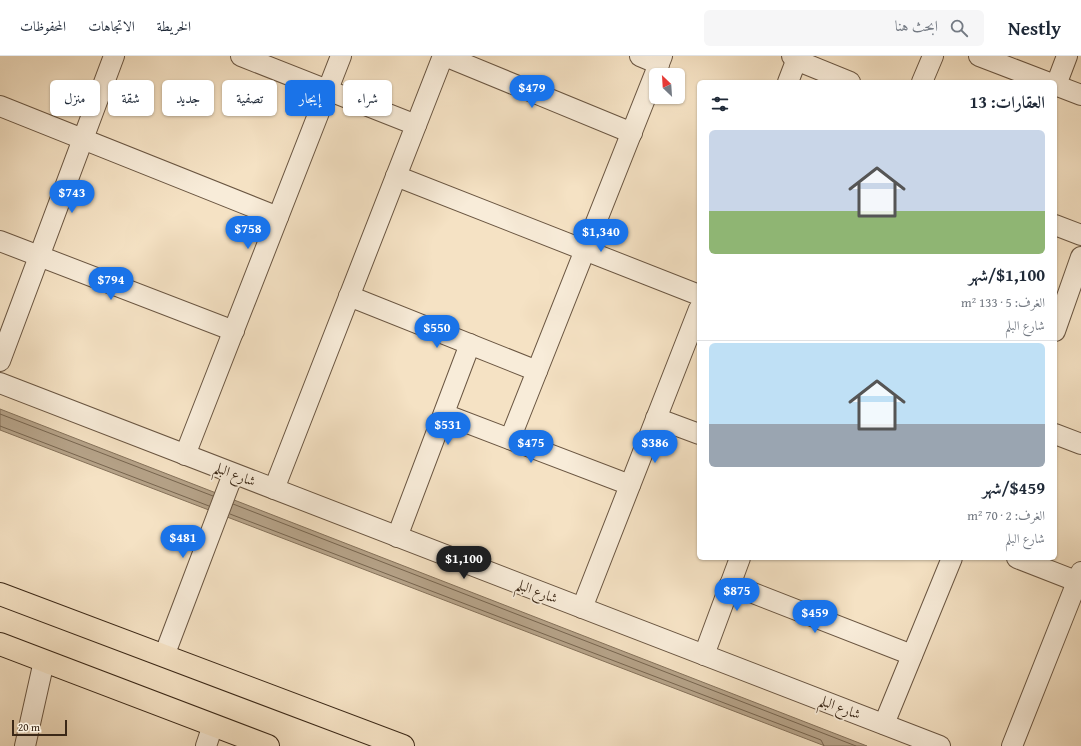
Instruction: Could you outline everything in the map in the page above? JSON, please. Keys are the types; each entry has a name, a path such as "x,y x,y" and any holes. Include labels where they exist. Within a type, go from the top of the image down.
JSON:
{"main road":[{"path":"0,594 403,746"},
{"path":"0,644 213,725 244,742 268,746"}],"street":[{"path":"0,361 114,56"},
{"path":"241,56 302,80"},
{"path":"332,80 341,56"},
{"path":"274,489 444,56 632,133"},
{"path":"510,439 661,60 640,56"},
{"path":"923,80 932,56"},
{"path":"979,56 1005,75 1035,80"},
{"path":"1057,80 1067,56"},
{"path":"789,80 795,58 845,80"},
{"path":"1057,86 1081,95"},
{"path":"335,93 416,125"},
{"path":"0,106 278,217"},
{"path":"185,455 318,116"},
{"path":"396,176 697,294"},
{"path":"1057,226 1081,235"},
{"path":"0,241 234,331"},
{"path":"1057,325 1081,257"},
{"path":"349,296 537,371"},
{"path":"582,608 697,314"},
{"path":"397,537 470,344"},
{"name":"شارع البلم","path":"0,384 940,746"},
{"path":"444,414 630,485"},
{"path":"656,418 697,433"},
{"path":"1057,435 1081,444"},
{"path":"164,656 233,474"},
{"path":"704,655 739,560"},
{"path":"884,724 951,560"},
{"path":"1012,746 1080,579 1024,560"},
{"path":"730,584 912,655"},
{"path":"25,746 44,661"},
{"path":"206,746 213,725"}],"water":[{"path":"0,409 867,746 825,746 0,430"}]}
